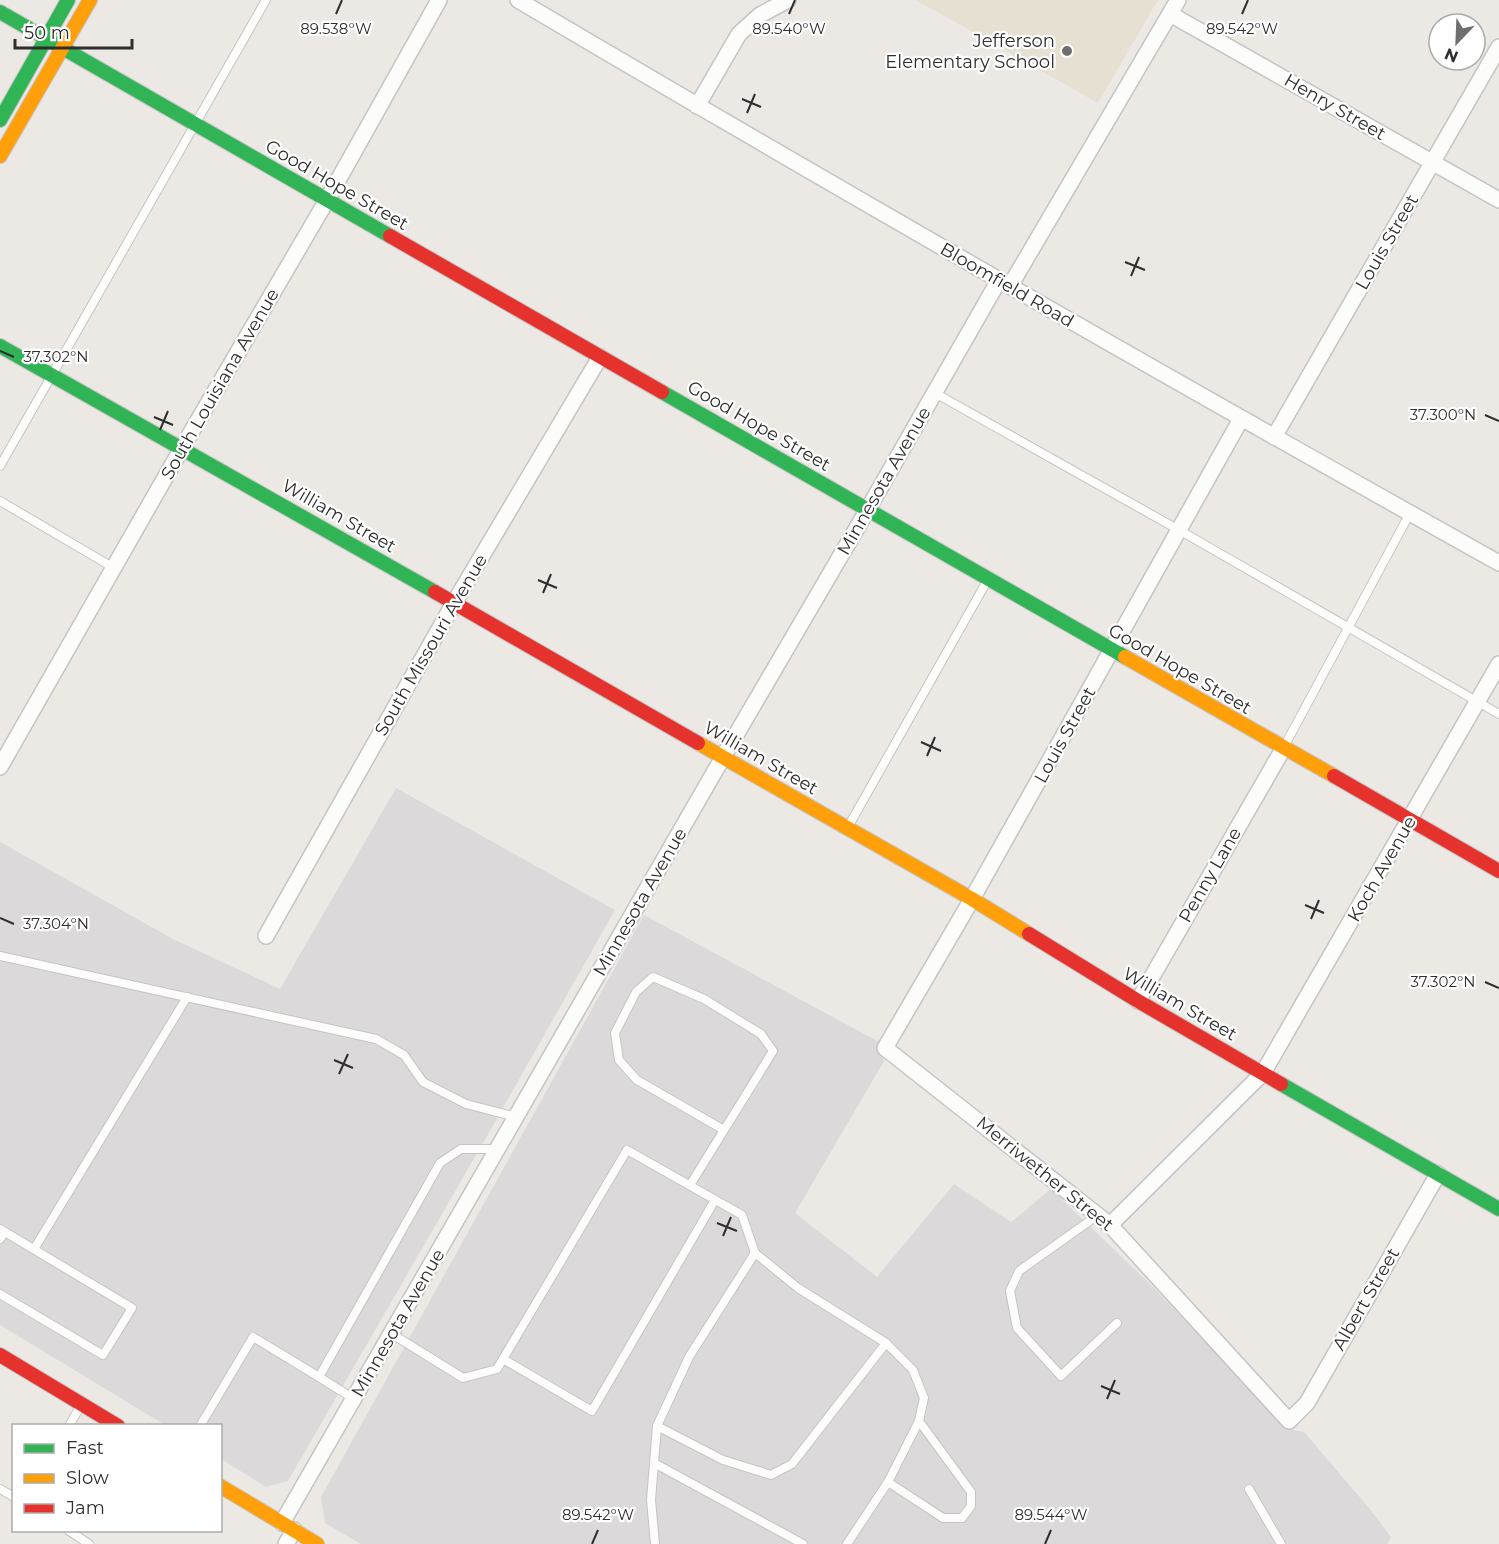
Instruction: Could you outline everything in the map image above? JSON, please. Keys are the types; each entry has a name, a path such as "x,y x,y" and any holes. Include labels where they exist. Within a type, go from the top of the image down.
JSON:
{"street":[{"path":"0,120 68,0"},
{"path":"0,156 90,0"},
{"name":"South Louisiana Avenue","path":"0,767 327,200 439,0"},
{"name":"Bloomfield Road","path":"518,0 1004,283 1499,563"},
{"path":"697,106 739,34 760,15 788,0"},
{"name":"Minnesota Avenue","path":"286,1544 288,1527 354,1399 723,757 935,393 1178,0"},
{"name":"Good Hope Street","path":"0,12 1499,871"},
{"name":"Henry Street","path":"1170,14 1499,200"},
{"name":"Louis Street","path":"1274,437 1499,47"},
{"name":"William Street","path":"0,346 972,899 1138,1001 1499,1209"},
{"name":"South Missouri Avenue","path":"266,936 454,603 600,357"},
{"name":"Louis Street","path":"885,1048 972,899 1241,419"},
{"name":"Koch Avenue","path":"1104,1220 1263,1073 1499,664"},
{"name":"Penny Lane","path":"1138,1001 1283,749"},
{"name":"Merriwether Street","path":"885,1048 1104,1220 1289,1421"},
{"name":"Albert Street","path":"1289,1421 1307,1403 1438,1174"},
{"path":"0,1355 116,1424"},
{"path":"222,1487 317,1544"}],"lane":[{"path":"0,466 266,0"},
{"path":"935,393 1499,714"},
{"path":"0,501 114,568"},
{"path":"1283,749 1410,513"},
{"path":"847,828 988,579"},
{"path":"0,956 376,1039 404,1055 423,1082 466,1104 516,1117"},
{"path":"690,1185 724,1130 773,1050 760,1034 704,999 653,977 636,992 615,1033 619,1060 637,1080 724,1130"},
{"path":"34,1249 187,997"},
{"path":"319,1377 440,1163 461,1149 498,1149"},
{"path":"392,1334 463,1377 497,1369 627,1150 742,1215 755,1253 798,1288 886,1343 913,1370 924,1398 919,1420 888,1482 847,1544"},
{"path":"503,1359 592,1411 715,1200"},
{"path":"1104,1220 1018,1271 1010,1291 1017,1328 1061,1376 1117,1323"},
{"path":"0,1294 103,1355 132,1308 34,1249 2,1233"},
{"path":"655,1544 651,1500 657,1426 689,1357 755,1253"},
{"path":"201,1424 252,1337 354,1399"},
{"path":"657,1426 723,1460 771,1475 792,1464 886,1343"},
{"path":"70,1424 82,1404"},
{"path":"888,1482 943,1518 962,1518 971,1506 971,1492 919,1420"},
{"path":"654,1463 803,1544"},
{"path":"1249,1489 1281,1544"},
{"path":"71,1532 89,1544"}],"shaded area":[{"name":"Jefferson Elementary School","path":"916,0 1158,0 1098,103"},
{"path":"396,788 615,910 288,1481 266,1487 222,1460 222,1424 163,1424 0,1325 0,842 173,939 280,989"},
{"path":"644,915 879,1042 884,1061 795,1213 877,1277 954,1184 1011,1222 1051,1189 1149,1283 1288,1429 1304,1432 1391,1537 1387,1544 361,1544 325,1523 321,1497"}],"traffic: fast":[{"path":"0,120 68,0"},
{"path":"0,12 390,236"},
{"path":"0,346 435,592"},
{"path":"662,392 1125,657"},
{"path":"1281,1084 1499,1209"}],"traffic: slow":[{"path":"0,156 90,0"},
{"path":"1125,657 1334,776"},
{"path":"698,743 972,899 1029,934"},
{"path":"222,1487 317,1544"}],"traffic: jam":[{"path":"390,236 662,392"},
{"path":"435,592 698,743"},
{"path":"1334,776 1499,871"},
{"path":"1029,934 1138,1001 1281,1084"},
{"path":"0,1355 115,1424"}],"place":[{"name":"Jefferson Elementary School","path":"1067,51"}]}
